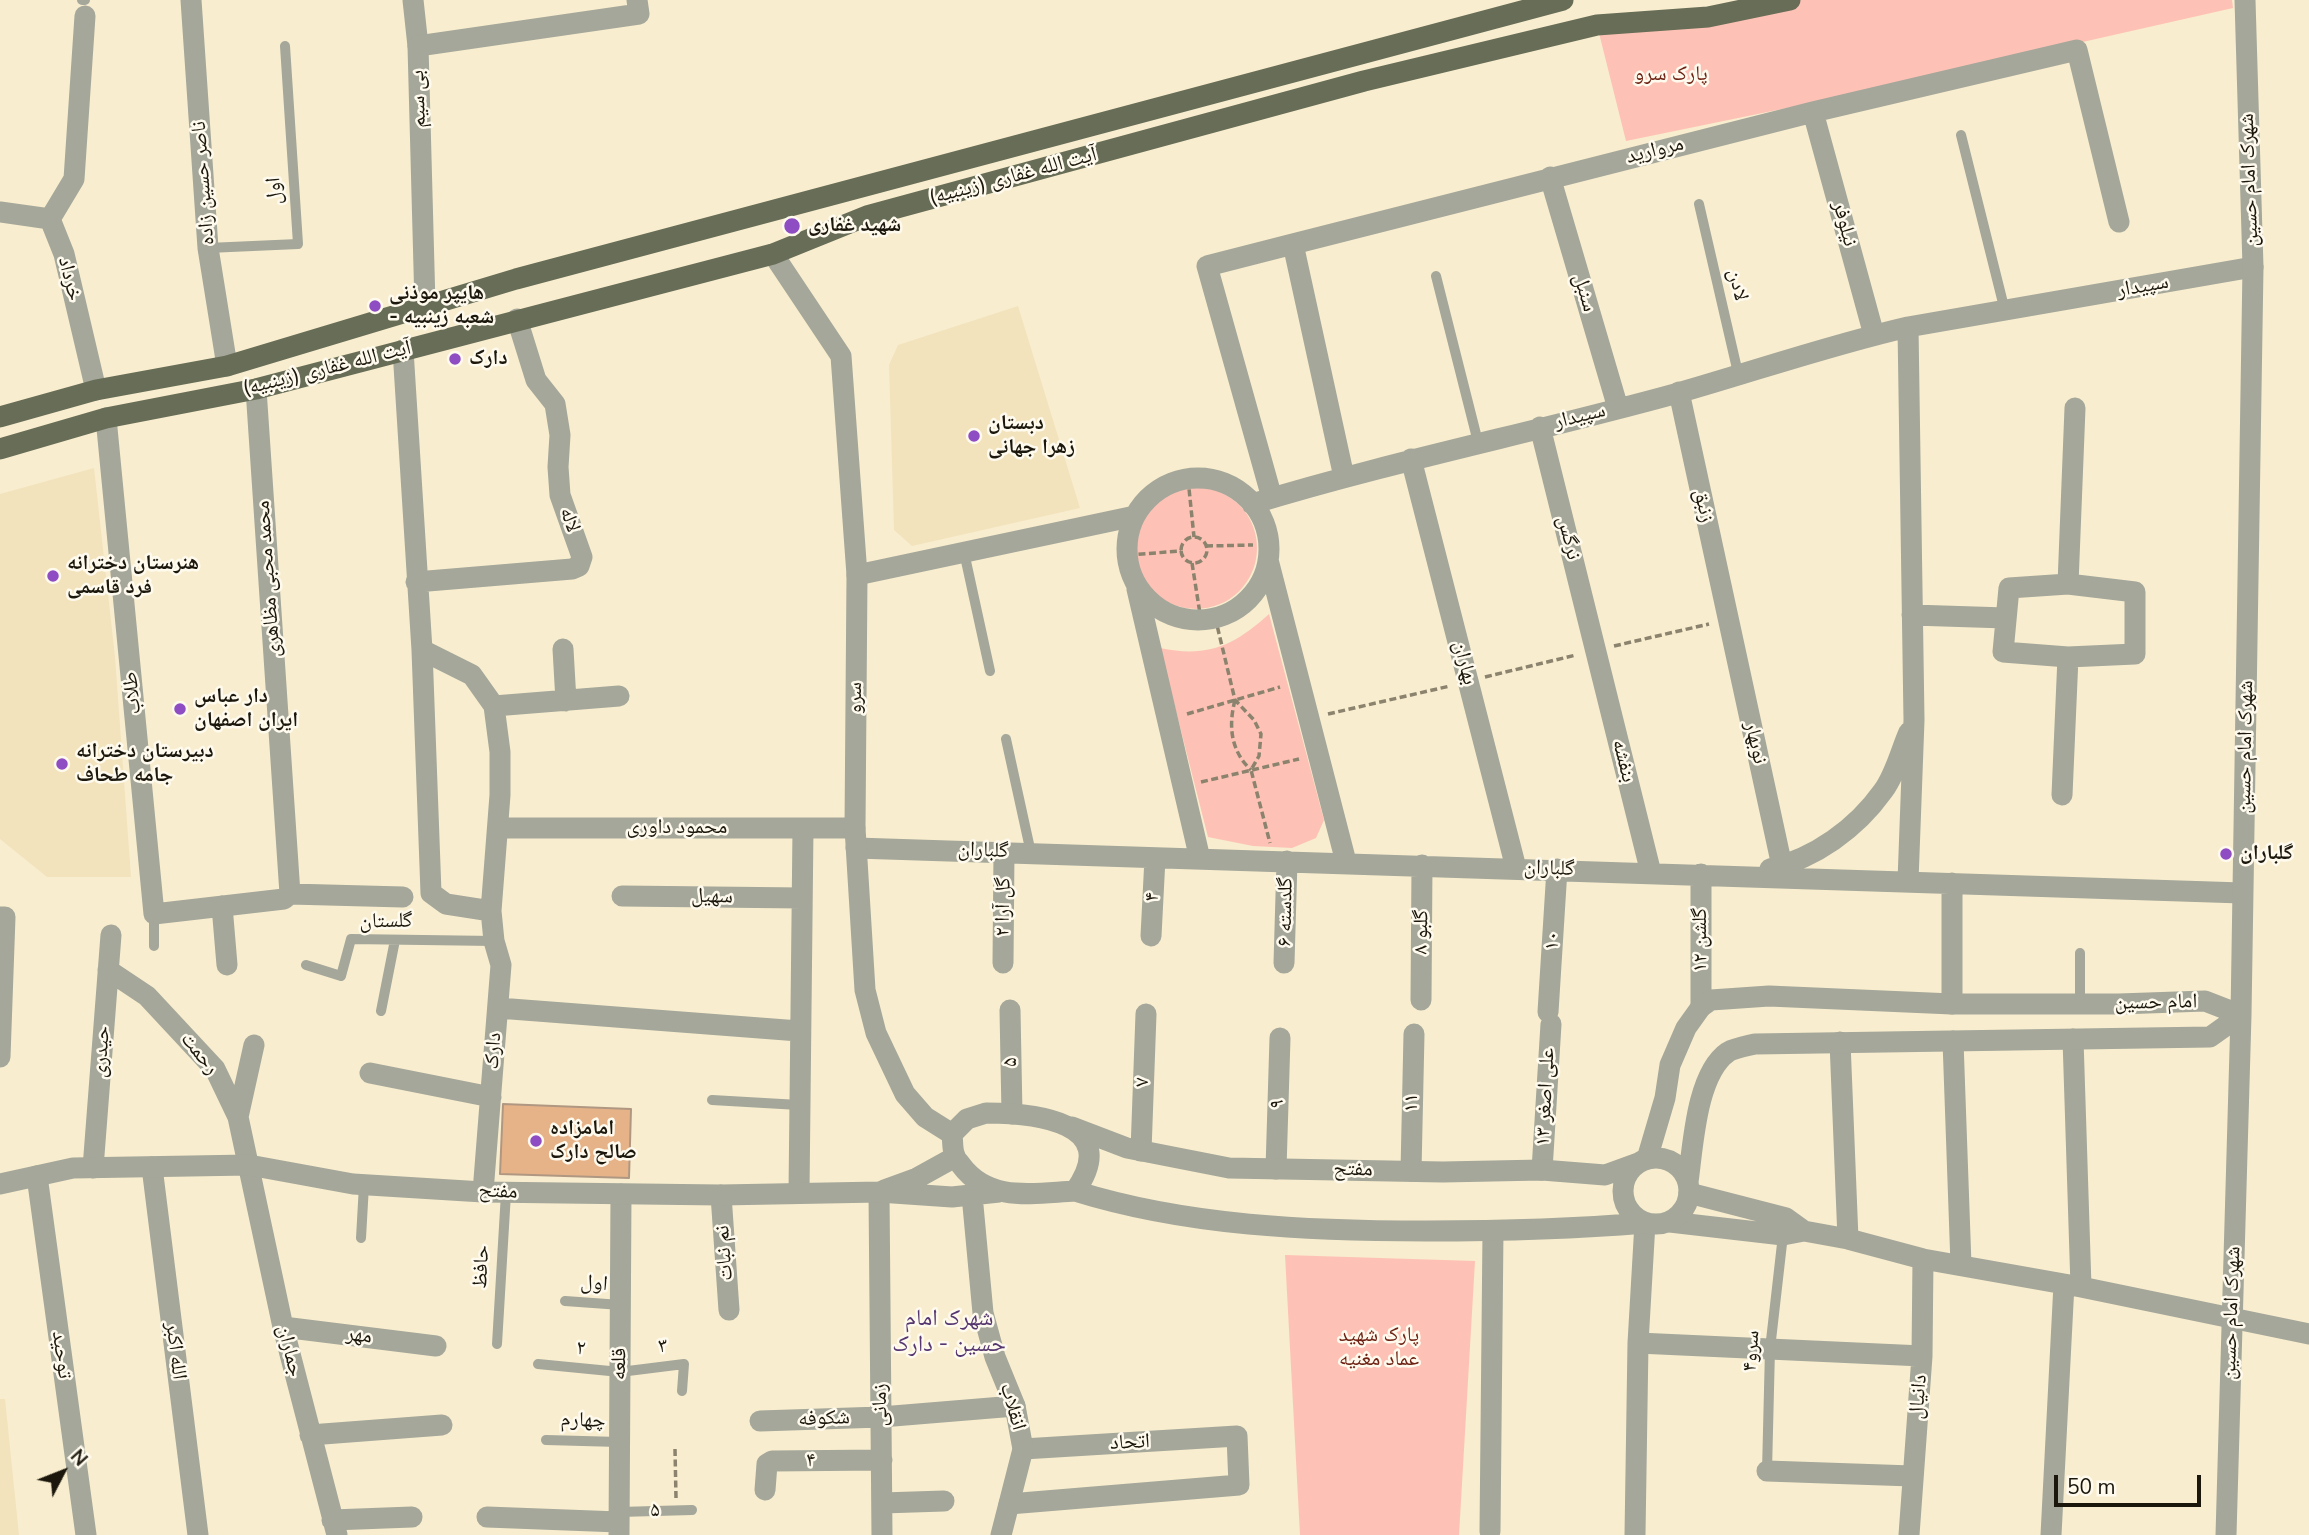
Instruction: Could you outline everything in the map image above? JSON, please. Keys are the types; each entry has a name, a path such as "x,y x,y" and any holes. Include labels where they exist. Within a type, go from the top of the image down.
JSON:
{"main road":[{"name":"آیت الله غفاری (زینبیه)","path":"0,417 96,390 227,366 516,279 1563,0"},
{"name":"آیت الله غفاری (زینبیه)","path":"0,449 106,418 292,380 773,254 867,216 1364,81 1597,25 1708,17 1790,0"},
{"path":"292,380 278,370 279,363 315,340"},
{"path":"188,401 228,384 232,378 227,366"}],"street":[{"name":"ناصر حسین زاده","path":"191,0 208,248 227,366"},
{"path":"413,0 418,46"},
{"name":"بی سیم","path":"425,305 418,46 639,14 637,0"},
{"name":"شهرک امام حسین","path":"2226,1535 2241,1015 2253,267 2245,0"},
{"path":"0,212 50,219 74,179 84,6"},
{"name":"مروارید","path":"1262,501 1207,266 1550,177 2077,50 2119,222"},
{"name":"نیلوفر","path":"1814,112 1874,335"},
{"name":"سنبل","path":"1550,177 1618,408"},
{"name":"خرداد","path":"50,219 64,254 96,390"},
{"path":"1293,244 1344,477"},
{"name":"سرو","path":"773,254 841,356 857,575 856,838 864,990 876,1033 905,1094 925,1117 952,1134"},
{"name":"سپیدار","path":"1262,501 1411,459 1679,392 1874,335 2253,267"},
{"name":"لاله","path":"416,582 572,569 579,566 582,557 560,495 560,435 555,404 536,380 517,319"},
{"path":"1908,327 1914,720 1908,881"},
{"path":"403,350 422,650 431,893 446,904 491,911"},
{"name":"محمد محبی مظاهری","path":"256,389 290,894"},
{"name":"زنبق","path":"1679,392 1727,620"},
{"path":"2068,584 2075,408"},
{"name":"طلاب","path":"106,418 154,914"},
{"name":"نرگس","path":"1540,427 1596,650"},
{"name":"بهاران","path":"1411,459 1517,868"},
{"path":"1268,552 1260,583 1245,602 1225,615 1208,618 1176,617 1154,605 1139,589 1129,568 1126,546 1135,516 1142,504 1158,489 1179,480 1202,477 1223,482 1262,501 1259,512 1268,535 1268,552 1346,862"},
{"path":"857,575 1135,516"},
{"path":"1135,581 1200,859"},
{"path":"2068,584 2135,592 2134,654 2068,657 2003,652 2009,588 2068,584"},
{"path":"1912,615 2006,618"},
{"name":"نوبهار","path":"1727,620 1782,866"},
{"path":"563,649 566,701"},
{"name":"دارک","path":"422,650 472,675 494,706 500,752 498,828 491,911 494,941 501,965 483,1192"},
{"name":"بنفشه","path":"1596,650 1651,873"},
{"path":"2062,795 2068,657"},
{"path":"494,706 619,696"},
{"path":"1743,876 1792,863 1842,835 1884,790 1914,720"},
{"name":"محمود داوری","path":"498,828 803,828 856,838"},
{"path":"799,1193 803,828"},
{"name":"گلباران","path":"856,838 1004,852 1155,858 1200,859 1279,854 1346,862 2242,893"},
{"name":"گل آرا ۲","path":"1003,962 1004,852"},
{"name":"گلدسته ۶","path":"1279,854 1284,963"},
{"name":"۴","path":"1151,936 1155,858"},
{"name":"گلبو ۸","path":"1421,1000 1422,865"},
{"name":"۱۰","path":"1549,1018 1557,869"},
{"name":"گلشن ۱۲","path":"1701,874 1701,1007"},
{"path":"1952,883 1952,1004"},
{"path":"154,914 284,899 290,894 403,897"},
{"name":"سهیل","path":"622,896 802,898"},
{"path":"222,906 227,965"},
{"path":"0,917 5,917 0,1054"},
{"name":"حیدری","path":"93,1168 111,936"},
{"name":"رحمت","path":"108,970 147,996 215,1069 238,1117 249,1165"},
{"name":"امام حسین","path":"1701,1007 1711,1000 1769,996 1952,1004 2205,1001 2241,1015"},
{"path":"1645,1223 1630,1213 1623,1195 1626,1177 1643,1161 1665,1098 1670,1065 1686,1028 1701,1007"},
{"path":"498,1008 799,1031"},
{"name":"۵","path":"1010,1010 1012,1114"},
{"name":"۷","path":"1141,1151 1146,1014"},
{"name":"امام حسین","path":"1689,1187 1697,1112 1709,1075 1728,1052 1755,1044 2210,1037 2241,1015"},
{"name":"علی اصغر ۱۳","path":"1542,1170 1549,1018"},
{"name":"۱۱","path":"1411,1171 1414,1034"},
{"name":"۹","path":"1276,1169 1280,1038"},
{"path":"2051,1535 2073,1286 2073,1039"},
{"path":"1953,1041 1961,1265"},
{"path":"1840,1042 1848,1239"},
{"path":"238,1117 254,1045"},
{"path":"370,1073 491,1097"},
{"path":"1075,1191 1086,1175 1090,1160 1088,1147 1072,1126 1030,1114 986,1113 967,1119 952,1134 955,1157 975,1181 999,1192 1075,1191 1123,1205 1215,1219 1303,1228 1493,1231 1645,1223 1653,1225 1670,1222 1793,1233 1848,1239 1923,1258 2309,1334"},
{"name":"مفتح","path":"1072,1126 1127,1148 1228,1168 1542,1170 1605,1175 1643,1161"},
{"path":"879,1192 917,1178 955,1157"},
{"path":"1643,1161 1667,1160 1684,1172 1689,1187 1684,1210 1670,1222"},
{"name":"مفتح","path":"0,1184 73,1168 249,1165 364,1185 506,1193 721,1195 879,1192 952,1198 999,1192"},
{"name":"جماران","path":"249,1165 283,1327 335,1527"},
{"name":"الله اکبر","path":"152,1167 198,1535"},
{"name":"توحید","path":"37,1176 86,1535"},
{"path":"1689,1187 1786,1218 1793,1233"},
{"name":"زمانی","path":"879,1192 882,1535"},
{"name":"قلعه","path":"619,1523 621,1194"},
{"name":"نم نبات","path":"721,1195 729,1310"},
{"name":"انقلاب","path":"972,1195 983,1313 995,1357 1014,1406 1023,1449 1000,1535"},
{"path":"1635,1535 1638,1343 1645,1223"},
{"path":"1490,1531 1493,1231"},
{"name":"دانیال","path":"1909,1535 1922,1356 1923,1258"},
{"name":"مهر","path":"283,1327 436,1346"},
{"path":"1638,1343 1922,1356"},
{"name":"شکوفه","path":"760,1421 881,1417 1014,1406"},
{"path":"310,1435 443,1426"},
{"name":"اتحاد","path":"1009,1504 1239,1485 1237,1436 1023,1449"},
{"name":"۴","path":"765,1490 767,1464 772,1461 882,1460"},
{"path":"1766,1471 1912,1476"},
{"path":"882,1503 944,1501"},
{"path":"335,1527 412,1517"},
{"path":"488,1517 619,1523"}],"lane":[{"name":"اول","path":"208,248 298,244 285,46"},
{"path":"1961,135 2005,311"},
{"name":"لادن","path":"1699,204 1738,373"},
{"path":"1436,276 1478,442"},
{"path":"964,552 990,671"},
{"path":"1006,739 1031,853"},
{"path":"154,914 154,946"},
{"name":"گلستان","path":"306,965 341,976 351,939 494,941"},
{"path":"381,1011 395,940"},
{"path":"2080,953 2080,1004"},
{"path":"712,1100 799,1105"},
{"path":"361,1238 364,1185"},
{"name":"حافظ","path":"497,1344 506,1193"},
{"name":"سرو۴","path":"1766,1471 1770,1349 1793,1233"},
{"name":"اول","path":"565,1301 621,1305"},
{"name":"۲","path":"538,1364 620,1372"},
{"name":"۳","path":"620,1372 684,1364 682,1391"},
{"name":"چهارم","path":"546,1440 619,1442"},
{"name":"۵","path":"619,1523 676,1510 692,1510"}],"path":[{"path":"1188,479 1194,537"},
{"path":"1192,563 1204,558 1206,546 1202,539 1194,537 1185,540 1181,551 1185,559 1192,563 1235,700 1254,720 1261,734 1259,755 1251,770"},
{"path":"1206,546 1268,552"},
{"path":"1128,555 1181,551"},
{"path":"1309,718 1727,620"},
{"path":"1177,716 1288,685"},
{"path":"1235,700 1231,735 1237,753 1251,770 1279,854"},
{"path":"1195,783 1307,757"},
{"path":"675,1448 676,1510"}],"shaded area":[{"name":"دبستان زهرا جهانی","path":"1018,306 1080,508 912,546 894,530 889,365 898,345"},
{"path":"94,468 115,657 131,877 47,877 0,839 0,494"},
{"path":"0,1399 5,1399 19,1535 0,1535"}],"green space":[{"name":"پارک سرو","path":"1790,0 2232,0 2233,8 1826,100 1626,141 1597,25"},
{"path":"1196,487 1219,492 1239,505 1252,525 1257,548 1252,571 1239,591 1219,604 1196,609 1173,604 1153,591 1140,571 1135,548 1140,525 1153,505 1173,492"},
{"path":"1269,614 1324,820 1316,838 1292,848 1253,846 1208,837 1160,648 1192,651 1219,647 1244,634"},
{"name":"پارک شهید عماد مغنیه","path":"1285,1255 1475,1261 1459,1535 1300,1535"}],"building":[{"path":"503,1104 631,1109 629,1178 500,1174"}],"place":[{"name":"شهید غفاری","path":"792,226"},
{"name":"هایپر موذنی - شعبه زینبیه","path":"375,306"},
{"name":"دارک","path":"455,359"},
{"name":"دبستان زهرا جهانی","path":"974,436"},
{"name":"هنرستان دخترانه فرد قاسمی","path":"53,576"},
{"name":"دار عباس ایران اصفهان","path":"180,709"},
{"name":"دبیرستان دخترانه جامه طحاف","path":"62,764"},
{"name":"گلباران","path":"2226,854"},
{"name":"امامزاده صالح دارک","path":"536,1141"}],"district":[{"name":"شهرک امام حسین - دارک","path":"949,1332"}]}
